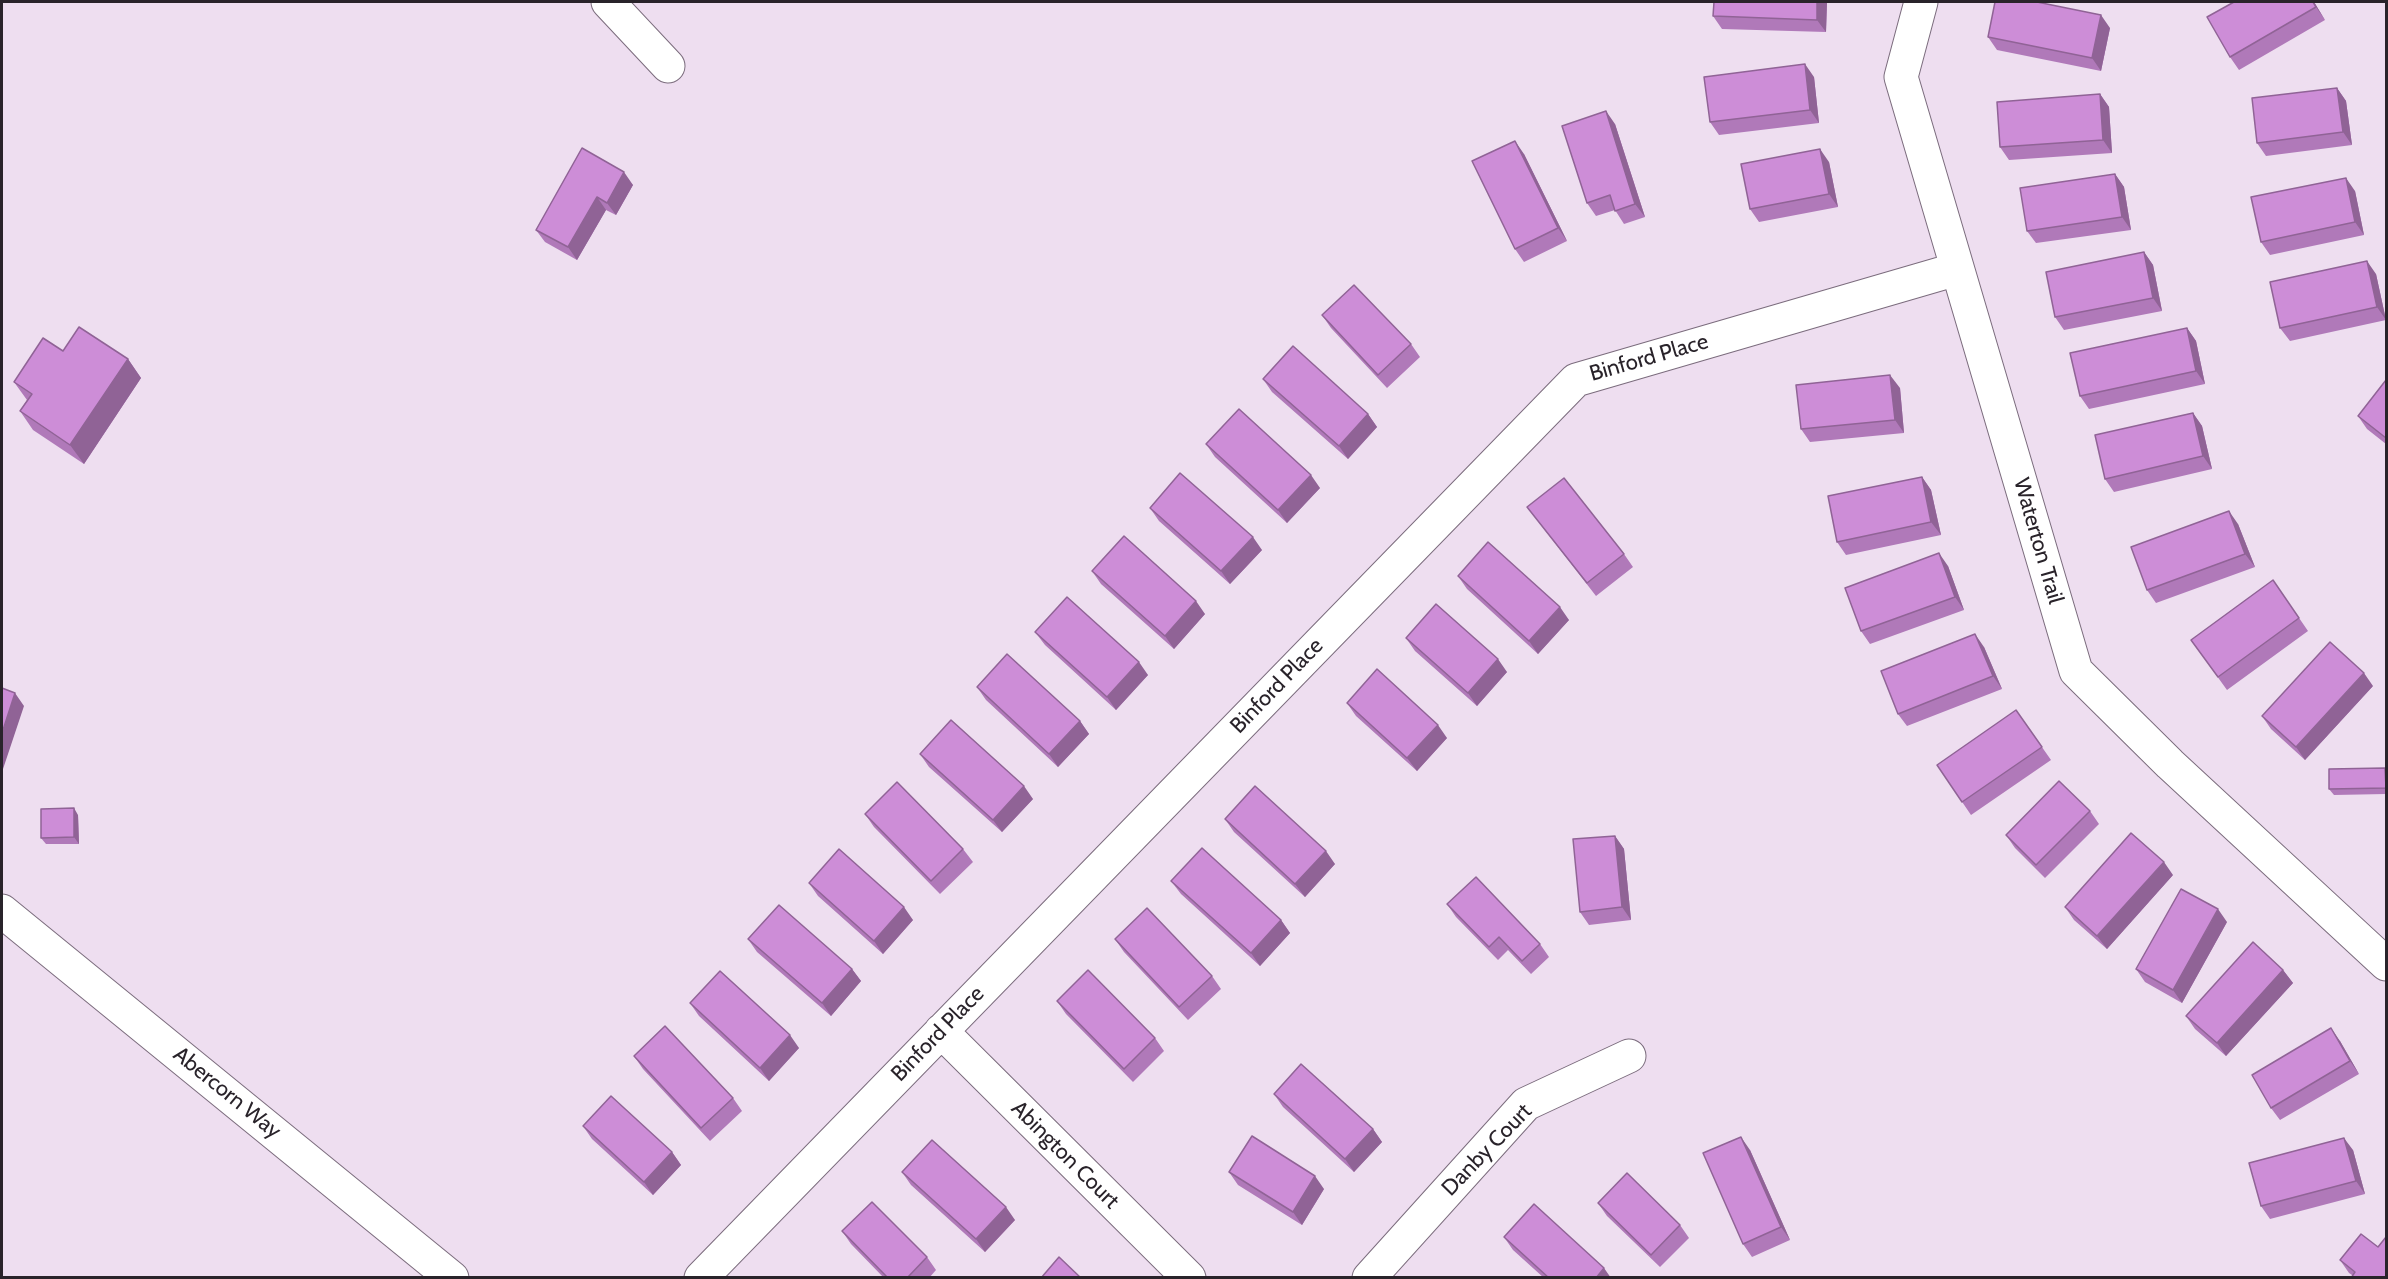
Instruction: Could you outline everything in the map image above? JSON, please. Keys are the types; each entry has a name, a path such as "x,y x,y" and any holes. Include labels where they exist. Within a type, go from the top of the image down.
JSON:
{"street":[{"path":"608,2 668,66"},
{"name":"Waterton Trail","path":"1921,2 1901,76 2076,671 2170,764 2386,964"},
{"name":"Binford Place","path":"701,1278 1576,380 1957,269"},
{"name":"Abercorn Way","path":"2,910 453,1278"},
{"name":"Abington Court","path":"941,1031 1189,1278"},
{"name":"Danby Court","path":"1370,1278 1526,1104 1629,1056"}],"building":[{"path":"1714,2 1817,2 1817,20 1713,16"},
{"path":"1995,2 2037,2 2101,15 2092,58 1988,37"},
{"path":"2234,2 2313,2 2316,7 2230,57 2207,17"},
{"path":"1805,64 1810,110 1710,122 1704,77"},
{"path":"2337,88 2343,132 2257,143 2252,98"},
{"path":"2100,94 2103,140 2000,147 1997,102"},
{"path":"1606,111 1635,204 1615,211 1610,195 1587,203 1562,126"},
{"path":"1515,141 1558,228 1515,249 1472,161"},
{"path":"582,148 624,172 607,203 597,197 568,247 536,230"},
{"path":"1820,149 1829,194 1750,209 1741,164"},
{"path":"2115,174 2122,217 2027,231 2020,188"},
{"path":"2346,178 2355,222 2261,242 2251,197"},
{"path":"2144,252 2153,298 2055,317 2046,272"},
{"path":"2367,261 2377,307 2280,328 2270,282"},
{"path":"1354,285 1411,344 1378,375 1322,315"},
{"path":"79,327 128,359 70,445 20,411 32,394 14,382 43,338 63,351"},
{"path":"2187,328 2196,371 2080,396 2070,353"},
{"path":"1293,346 1368,414 1339,446 1263,379"},
{"path":"1890,375 1895,420 1801,429 1796,385"},
{"path":"2386,380 2386,438 2358,416"},
{"path":"1239,409 1311,475 1278,510 1206,444"},
{"path":"2193,413 2203,456 2105,479 2095,435"},
{"path":"1180,473 1253,537 1221,571 1150,508"},
{"path":"1922,477 1931,522 1837,542 1828,496"},
{"path":"1564,478 1624,554 1587,583 1527,507"},
{"path":"2229,511 2245,554 2147,590 2131,547"},
{"path":"1124,536 1196,601 1165,636 1092,571"},
{"path":"1488,542 1560,607 1529,641 1458,576"},
{"path":"1939,553 1955,597 1861,631 1845,588"},
{"path":"2273,580 2299,618 2218,677 2191,640"},
{"path":"1067,597 1139,662 1107,697 1035,632"},
{"path":"1436,604 1498,659 1468,693 1406,638"},
{"path":"1975,634 1993,676 1898,714 1881,671"},
{"path":"2330,642 2364,673 2296,747 2262,716"},
{"path":"1007,654 1080,721 1049,754 977,687"},
{"path":"1377,669 1438,725 1407,758 1347,703"},
{"path":"2,688 15,693 2,733"},
{"path":"2016,710 2042,747 1962,802 1937,765"},
{"path":"951,720 1024,786 993,820 920,754"},
{"path":"2385,768 2386,788 2329,789 2329,769"},
{"path":"2059,781 2090,811 2036,865 2006,835"},
{"path":"897,782 963,849 931,881 865,814"},
{"path":"1255,786 1326,851 1295,884 1225,819"},
{"path":"74,808 74,837 41,838 41,809"},
{"path":"2131,833 2164,862 2097,936 2065,907"},
{"path":"1615,836 1622,907 1580,912 1573,839"},
{"path":"1202,848 1281,920 1251,953 1171,881"},
{"path":"839,849 904,907 874,941 809,883"},
{"path":"1476,877 1540,944 1522,961 1499,937 1489,947 1447,904"},
{"path":"2181,889 2218,909 2173,990 2136,969"},
{"path":"779,905 852,969 822,1003 748,939"},
{"path":"1147,908 1212,976 1179,1007 1115,939"},
{"path":"2253,942 2283,970 2217,1043 2186,1016"},
{"path":"1088,970 1155,1038 1124,1069 1057,1001"},
{"path":"720,971 790,1035 760,1068 690,1003"},
{"path":"665,1026 733,1098 701,1128 634,1056"},
{"path":"2331,1028 2350,1061 2271,1108 2252,1075"},
{"path":"1301,1064 1373,1129 1345,1159 1274,1094"},
{"path":"611,1096 672,1152 644,1182 583,1126"},
{"path":"1252,1136 1315,1176 1293,1212 1229,1172"},
{"path":"1741,1137 1781,1227 1743,1244 1703,1153"},
{"path":"2344,1138 2356,1181 2261,1206 2249,1163"},
{"path":"932,1140 1006,1207 976,1239 902,1172"},
{"path":"1627,1173 1680,1225 1651,1255 1598,1203"},
{"path":"872,1202 927,1257 907,1278 888,1278 842,1231"},
{"path":"1534,1204 1604,1268 1596,1278 1549,1278 1504,1237"},
{"path":"2361,1234 2378,1247 2386,1237 2386,1278 2351,1278 2355,1272 2340,1260"},
{"path":"1059,1257 1081,1278 1041,1278"}]}
